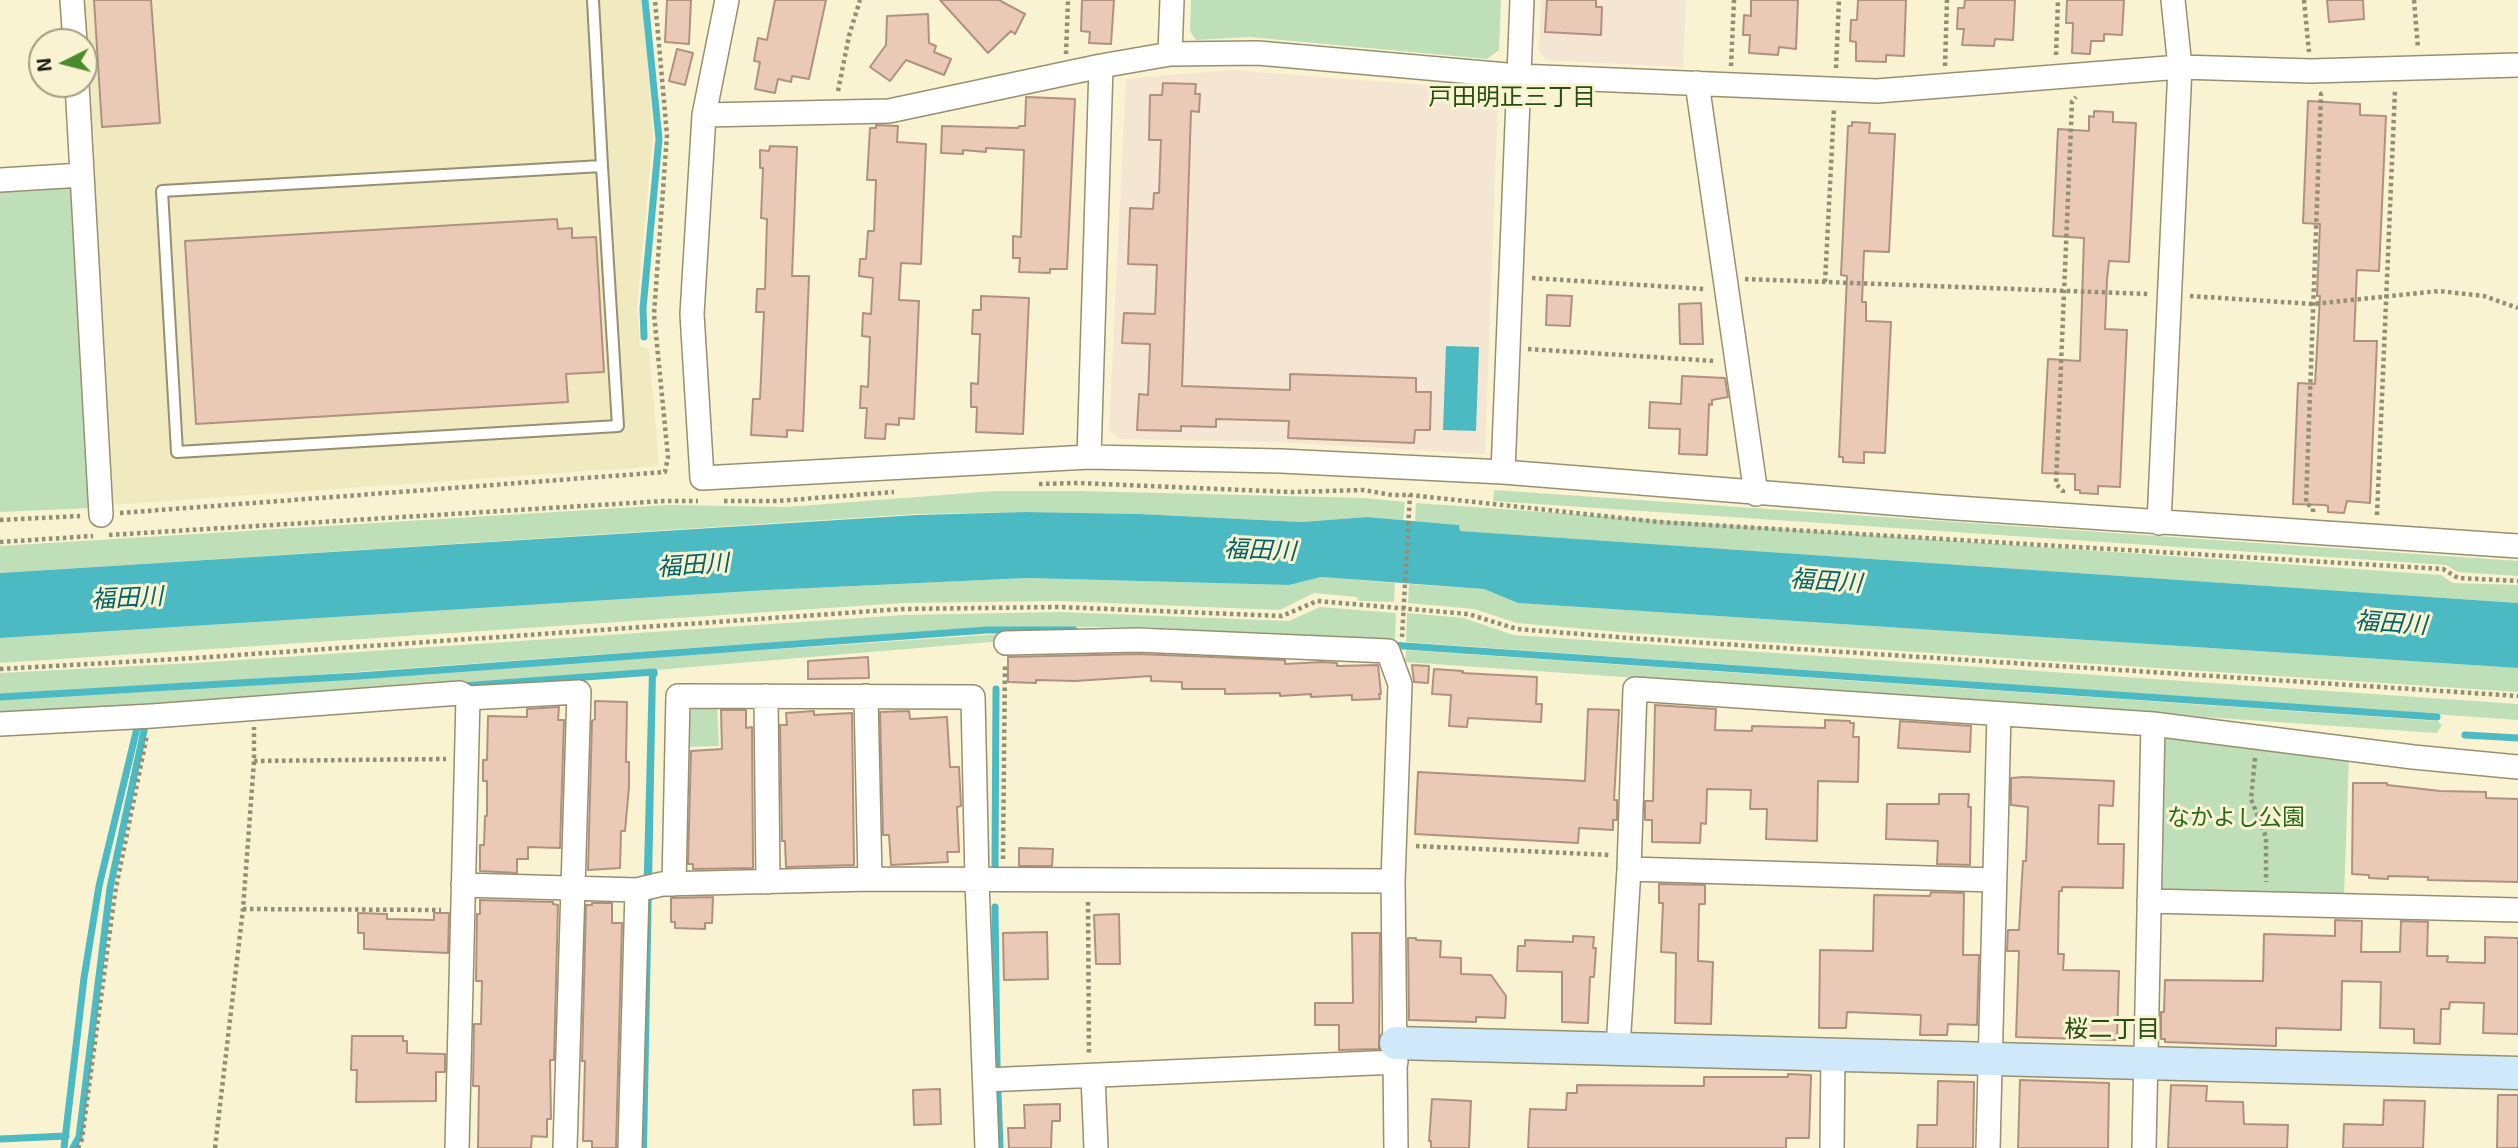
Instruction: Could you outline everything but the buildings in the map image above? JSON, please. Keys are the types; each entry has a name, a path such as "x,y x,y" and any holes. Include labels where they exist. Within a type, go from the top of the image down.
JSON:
{"street":[{"path":"72,0 74,28"},
{"path":"727,0 704,115 692,321 702,478 1089,457 1281,461 1503,472 1756,494 2518,546"},
{"path":"1170,54 1172,0"},
{"path":"1503,472 1522,0"},
{"path":"2159,523 2180,67 2173,0"},
{"path":"704,115 890,111 1170,54 1258,53 1518,76 1877,91 2180,67 2320,70 2518,65"},
{"path":"1089,457 1101,66"},
{"path":"1697,83 1756,494"},
{"path":"78,98 101,514"},
{"path":"0,180 82,175"},
{"path":"1006,643 1138,640 1388,651 1400,684 1393,881 1396,1148"},
{"path":"1618,1048 1629,863 1635,690 2153,724 2413,757 2518,767"},
{"path":"0,724 152,716 460,693 468,698 579,692 565,1148"},
{"path":"630,1148 652,887 678,696 973,696 987,1148"},
{"path":"766,696 768,882"},
{"path":"866,696 870,879"},
{"path":"457,1148 468,698"},
{"path":"1988,1148 1999,714"},
{"path":"2144,1148 2153,724"},
{"path":"1629,863 1994,880"},
{"path":"463,885 652,887 870,879 1393,881"},
{"path":"2149,901 2518,910"},
{"path":"985,1080 1091,1076 1396,1052 1618,1048 2518,1073"},
{"path":"1832,1148 1833,1055"},
{"path":"1091,1076 1096,1148"}],"lane":[{"path":"593,0 603,166 618,426 177,452 162,191 603,166"}],"path":[{"path":"0,520 665,472 668,457 654,314 667,135 655,0"},
{"path":"837,98 849,36 860,0"},
{"path":"1066,55 1068,0"},
{"path":"1731,84 1734,0"},
{"path":"1825,282 1839,0"},
{"path":"1944,86 1947,0"},
{"path":"2058,0 2066,77 2077,96 2072,102 2056,484 2063,491 2060,515"},
{"path":"2304,0 2320,70 2329,89 2321,94 2306,503 2314,508 2312,533"},
{"path":"2414,0 2419,68"},
{"path":"2376,537 2396,68"},
{"path":"1510,277 1726,284 1825,282 2064,290 2313,303 2439,291 2484,296 2518,309"},
{"path":"1508,347 1737,362"},
{"path":"1028,484 1291,492 1363,490 1659,522 2443,569 2458,578 2518,580"},
{"path":"715,501 777,501 897,492"},
{"path":"1402,635 1410,495"},
{"path":"0,542 702,501"},
{"path":"0,669 903,609 1059,607 1282,616 1317,601 1468,614 1517,629 1630,638 2518,696"},
{"path":"1003,880 1006,643"},
{"path":"215,1148 243,909 254,761 254,709"},
{"path":"78,1148 82,1139 115,893 152,716"},
{"path":"2259,737 2251,799 2266,837 2268,856 2265,904"},
{"path":"254,761 466,759"},
{"path":"1394,845 1629,863"},
{"path":"1088,881 1091,1076"},
{"path":"243,909 463,909"}],"shaded area":[{"path":"81,0 643,0 653,136 637,306 640,346 649,349 659,466 111,505 105,500 86,98 98,98 98,28 82,28"},
{"path":"1541,0 1686,0 1683,67 1546,60 1539,49"},
{"path":"1230,70 1487,90 1498,100 1485,454 1277,442 1120,439 1109,431 1126,79"}],"green space":[{"path":"1191,0 1501,0 1499,50 1487,59 1249,37 1196,40 1190,31"},
{"path":"72,182 91,508 0,512 0,186"},
{"path":"1494,490 2518,561 2518,576 2458,572 2446,565 1493,501"},
{"path":"995,491 1364,498 1405,502 1403,520 1367,517 1303,522 1025,512 917,514 0,573 0,546 669,505 787,507"},
{"path":"1416,503 2441,575 2453,583 2518,585 2518,603 1459,531 1459,525 1415,521"},
{"path":"1321,577 1395,583 1394,602 1359,601 1356,597 1314,593 1280,610 1060,601 903,603 0,663 0,638 768,590 1027,578 1289,585"},
{"path":"1409,584 1484,589 1518,603 2518,668 2518,692 1631,633 1517,623 1474,609 1408,603"},
{"path":"1320,607 1396,613 1395,642 1148,627 984,627 145,687 0,694 0,673 195,663 904,615 1059,612 1289,621"},
{"path":"1407,613 1464,618 1513,635 2518,704 2518,720 1406,642"},
{"path":"1001,634 1002,641 656,670 0,712 0,699 145,692"},
{"path":"1406,650 2437,721 2442,725 2437,733 1405,662"},
{"path":"694,707 717,707 719,746 685,747 684,720"},
{"name":"なかよし公園","path":"2163,736 2349,755 2344,896 2164,892 2158,887"}],"water":[{"path":"1446,346 1479,347 1476,431 1443,430"},
{"name":"福田川","path":"1025,512 1139,514 1302,522 1367,517 1459,525 1460,531 2518,603 2518,668 1518,603 1484,589 1321,577 1289,585 1027,578 768,590 0,638 0,573 917,515"},
{"path":"649,670 656,670 647,1148 637,1148"}],"waterway":[{"path":"644,337 643,308 659,139 645,0"},
{"path":"0,697 358,676 987,630 1074,630"},
{"path":"1390,645 2437,717"},
{"path":"462,686 654,674"},
{"path":"995,870 996,689"},
{"path":"64,1148 84,978 99,886 138,724 134,724"},
{"path":"73,1148 79,1137 110,888 145,726"},
{"path":"2465,735 2518,738"},
{"path":"995,907 997,1065"},
{"path":"998,1092 1000,1148"},
{"path":"0,1139 66,1136"}],"district":[{"name":"戸田明正三丁目","path":"1512,97"},
{"name":"桜二丁目","path":"2112,1029"}]}
